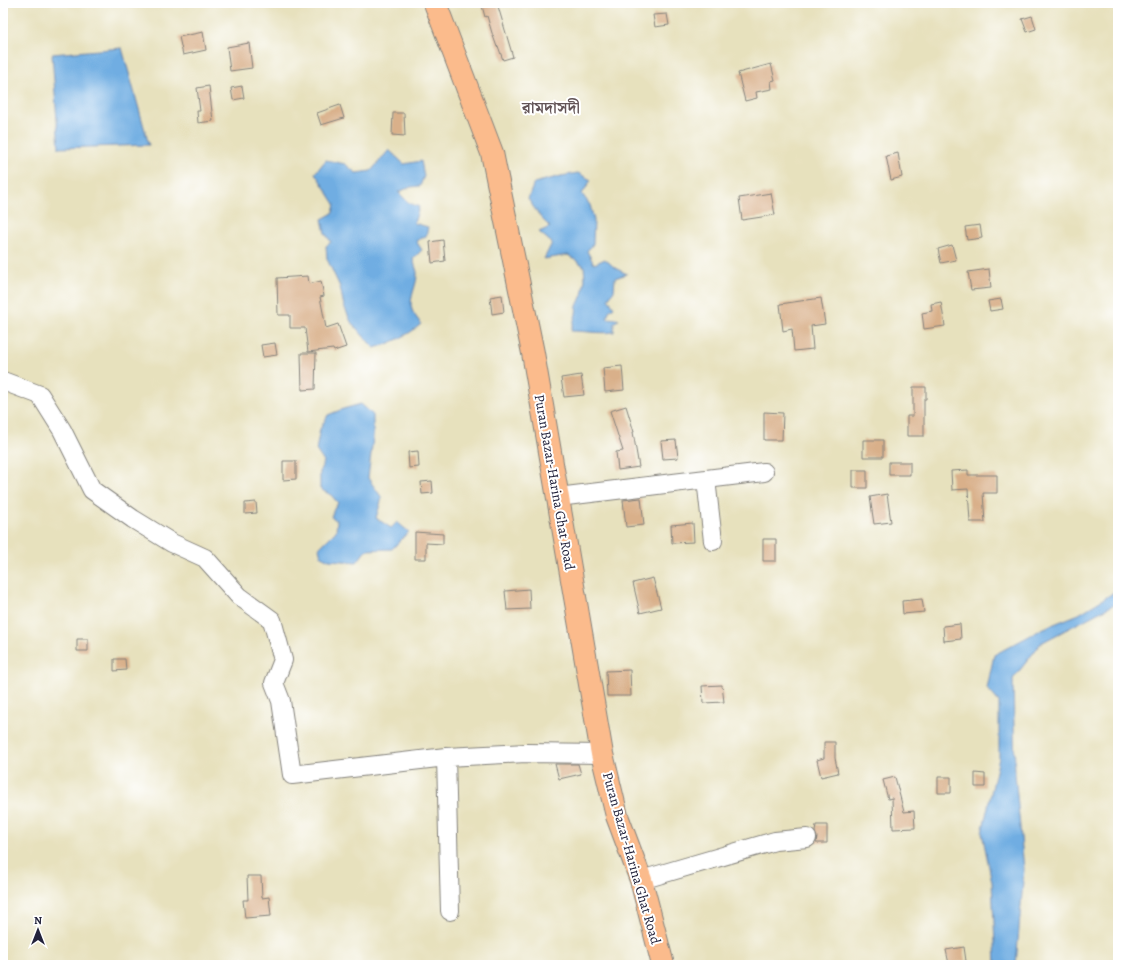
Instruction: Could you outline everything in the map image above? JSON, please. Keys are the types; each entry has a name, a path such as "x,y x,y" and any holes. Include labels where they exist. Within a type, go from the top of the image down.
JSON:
{"main road":[{"name":"Puran Bazar-Harina Ghat Road","path":"435,3 492,153 533,353 602,754 617,816 641,880 663,965"}],"street":[{"path":"3,381 40,395 62,430 92,490 133,519 172,543 206,558 239,596 272,620 283,660 274,683 281,700 292,775 446,757 526,753 602,754"},
{"path":"558,497 764,472"},
{"path":"706,479 713,541"},
{"path":"446,757 450,911"},
{"path":"641,880 775,842 807,838"}],"water":[{"path":"122,48 149,145 59,148 52,54"},
{"path":"389,150 404,164 421,161 424,176 420,186 411,187 398,192 409,203 419,207 414,223 428,227 426,236 416,241 422,250 413,259 417,277 411,305 413,312 421,324 399,339 374,348 351,322 344,306 340,287 327,259 326,246 331,242 325,233 322,219 333,213 335,204 315,173 326,160 345,164 356,173 371,171"},
{"path":"578,173 591,180 582,194 590,205 594,220 593,244 587,251 594,264 605,259 615,268 627,274 615,278 614,291 608,299 614,307 609,311 607,318 619,319 614,323 614,332 603,333 571,331 577,306 582,295 585,279 584,266 568,255 544,259 552,243 539,232 550,227 541,218 528,199 534,183"},
{"path":"361,404 373,415 373,438 368,478 382,498 376,518 391,528 397,522 409,532 392,549 366,550 357,562 329,560 321,556 319,548 336,531 337,521 331,517 338,503 331,495 320,489 320,470 324,462 316,450 320,429 328,415"},
{"path":"1118,590 1118,604 1111,606 1041,643 1013,679 1015,774 1024,869 1016,965 996,965 992,882 982,833 999,758 999,702 987,688 994,655 1044,628 1079,614"}],"building":[{"path":"497,3 513,57 503,60 482,6"},
{"path":"667,14 669,25 655,27 653,15"},
{"path":"1032,16 1036,29 1027,32 1022,19"},
{"path":"203,32 206,50 183,55 179,37"},
{"path":"249,43 252,68 230,71 227,47"},
{"path":"771,64 775,80 771,81 772,89 756,92 757,98 745,101 738,73"},
{"path":"209,86 213,121 198,123 197,111 200,111 197,88"},
{"path":"242,86 244,98 233,100 231,88"},
{"path":"340,105 344,118 321,125 317,113"},
{"path":"393,113 404,113 405,136 392,135"},
{"path":"898,153 902,177 891,180 886,156"},
{"path":"771,193 775,215 742,220 739,198"},
{"path":"980,225 982,238 967,240 965,227"},
{"path":"443,240 445,261 432,263 430,242"},
{"path":"952,245 956,260 941,263 938,249"},
{"path":"989,269 991,288 971,290 968,272"},
{"path":"308,276 309,284 321,281 324,296 320,297 326,328 338,324 346,347 334,351 333,349 308,352 305,328 290,328 290,315 278,315 277,278"},
{"path":"502,295 504,312 492,314 490,297"},
{"path":"821,298 825,324 811,326 813,349 794,351 792,329 783,331 780,304"},
{"path":"1001,299 1003,309 990,311 988,301"},
{"path":"941,302 945,326 924,329 922,313 932,311 931,304"},
{"path":"275,343 277,355 263,357 261,345"},
{"path":"301,353 316,353 315,389 302,390"},
{"path":"622,366 624,390 605,392 603,368"},
{"path":"581,375 584,395 564,397 561,378"},
{"path":"913,387 926,387 926,399 924,399 924,436 907,436 907,416 913,416"},
{"path":"626,406 634,432 639,467 618,470 616,452 623,451 610,411"},
{"path":"764,412 783,413 782,440 764,440"},
{"path":"676,440 678,458 663,459 661,441"},
{"path":"863,440 883,440 883,457 863,457"},
{"path":"418,451 419,467 409,468 408,452"},
{"path":"283,461 296,461 296,479 283,480"},
{"path":"889,462 910,462 910,475 889,475"},
{"path":"853,470 867,470 867,488 853,488"},
{"path":"968,470 968,475 997,475 997,493 983,493 985,522 970,522 968,489 952,490 951,471"},
{"path":"432,481 433,493 422,494 421,482"},
{"path":"887,494 891,522 874,524 870,497"},
{"path":"641,498 644,525 626,527 623,500"},
{"path":"256,502 257,513 245,514 245,503"},
{"path":"693,523 694,542 672,543 671,525"},
{"path":"415,532 443,534 443,544 426,543 426,559 415,559"},
{"path":"763,539 776,539 776,561 763,561"},
{"path":"653,578 661,608 640,613 633,583"},
{"path":"529,589 530,609 507,610 505,591"},
{"path":"922,599 924,612 903,614 902,601"},
{"path":"960,624 961,639 944,641 943,626"},
{"path":"77,639 88,639 88,651 77,651"},
{"path":"114,659 125,659 126,670 114,671"},
{"path":"630,670 631,696 607,696 606,671"},
{"path":"722,685 724,702 703,703 702,686"},
{"path":"824,742 835,742 835,758 838,773 821,777 817,760 824,758"},
{"path":"555,764 578,764 581,774 559,779"},
{"path":"975,773 985,774 985,787 975,787"},
{"path":"895,777 904,812 914,811 915,828 893,829 892,798 888,799 883,780"},
{"path":"938,777 951,777 951,793 938,793"},
{"path":"816,825 827,825 827,843 816,843"},
{"path":"247,876 261,876 262,898 269,897 271,916 245,918 243,900 248,900"},
{"path":"964,947 966,961 949,964 946,950"}],"district":[{"name":"রামদাসদী","path":"551,107"}]}
